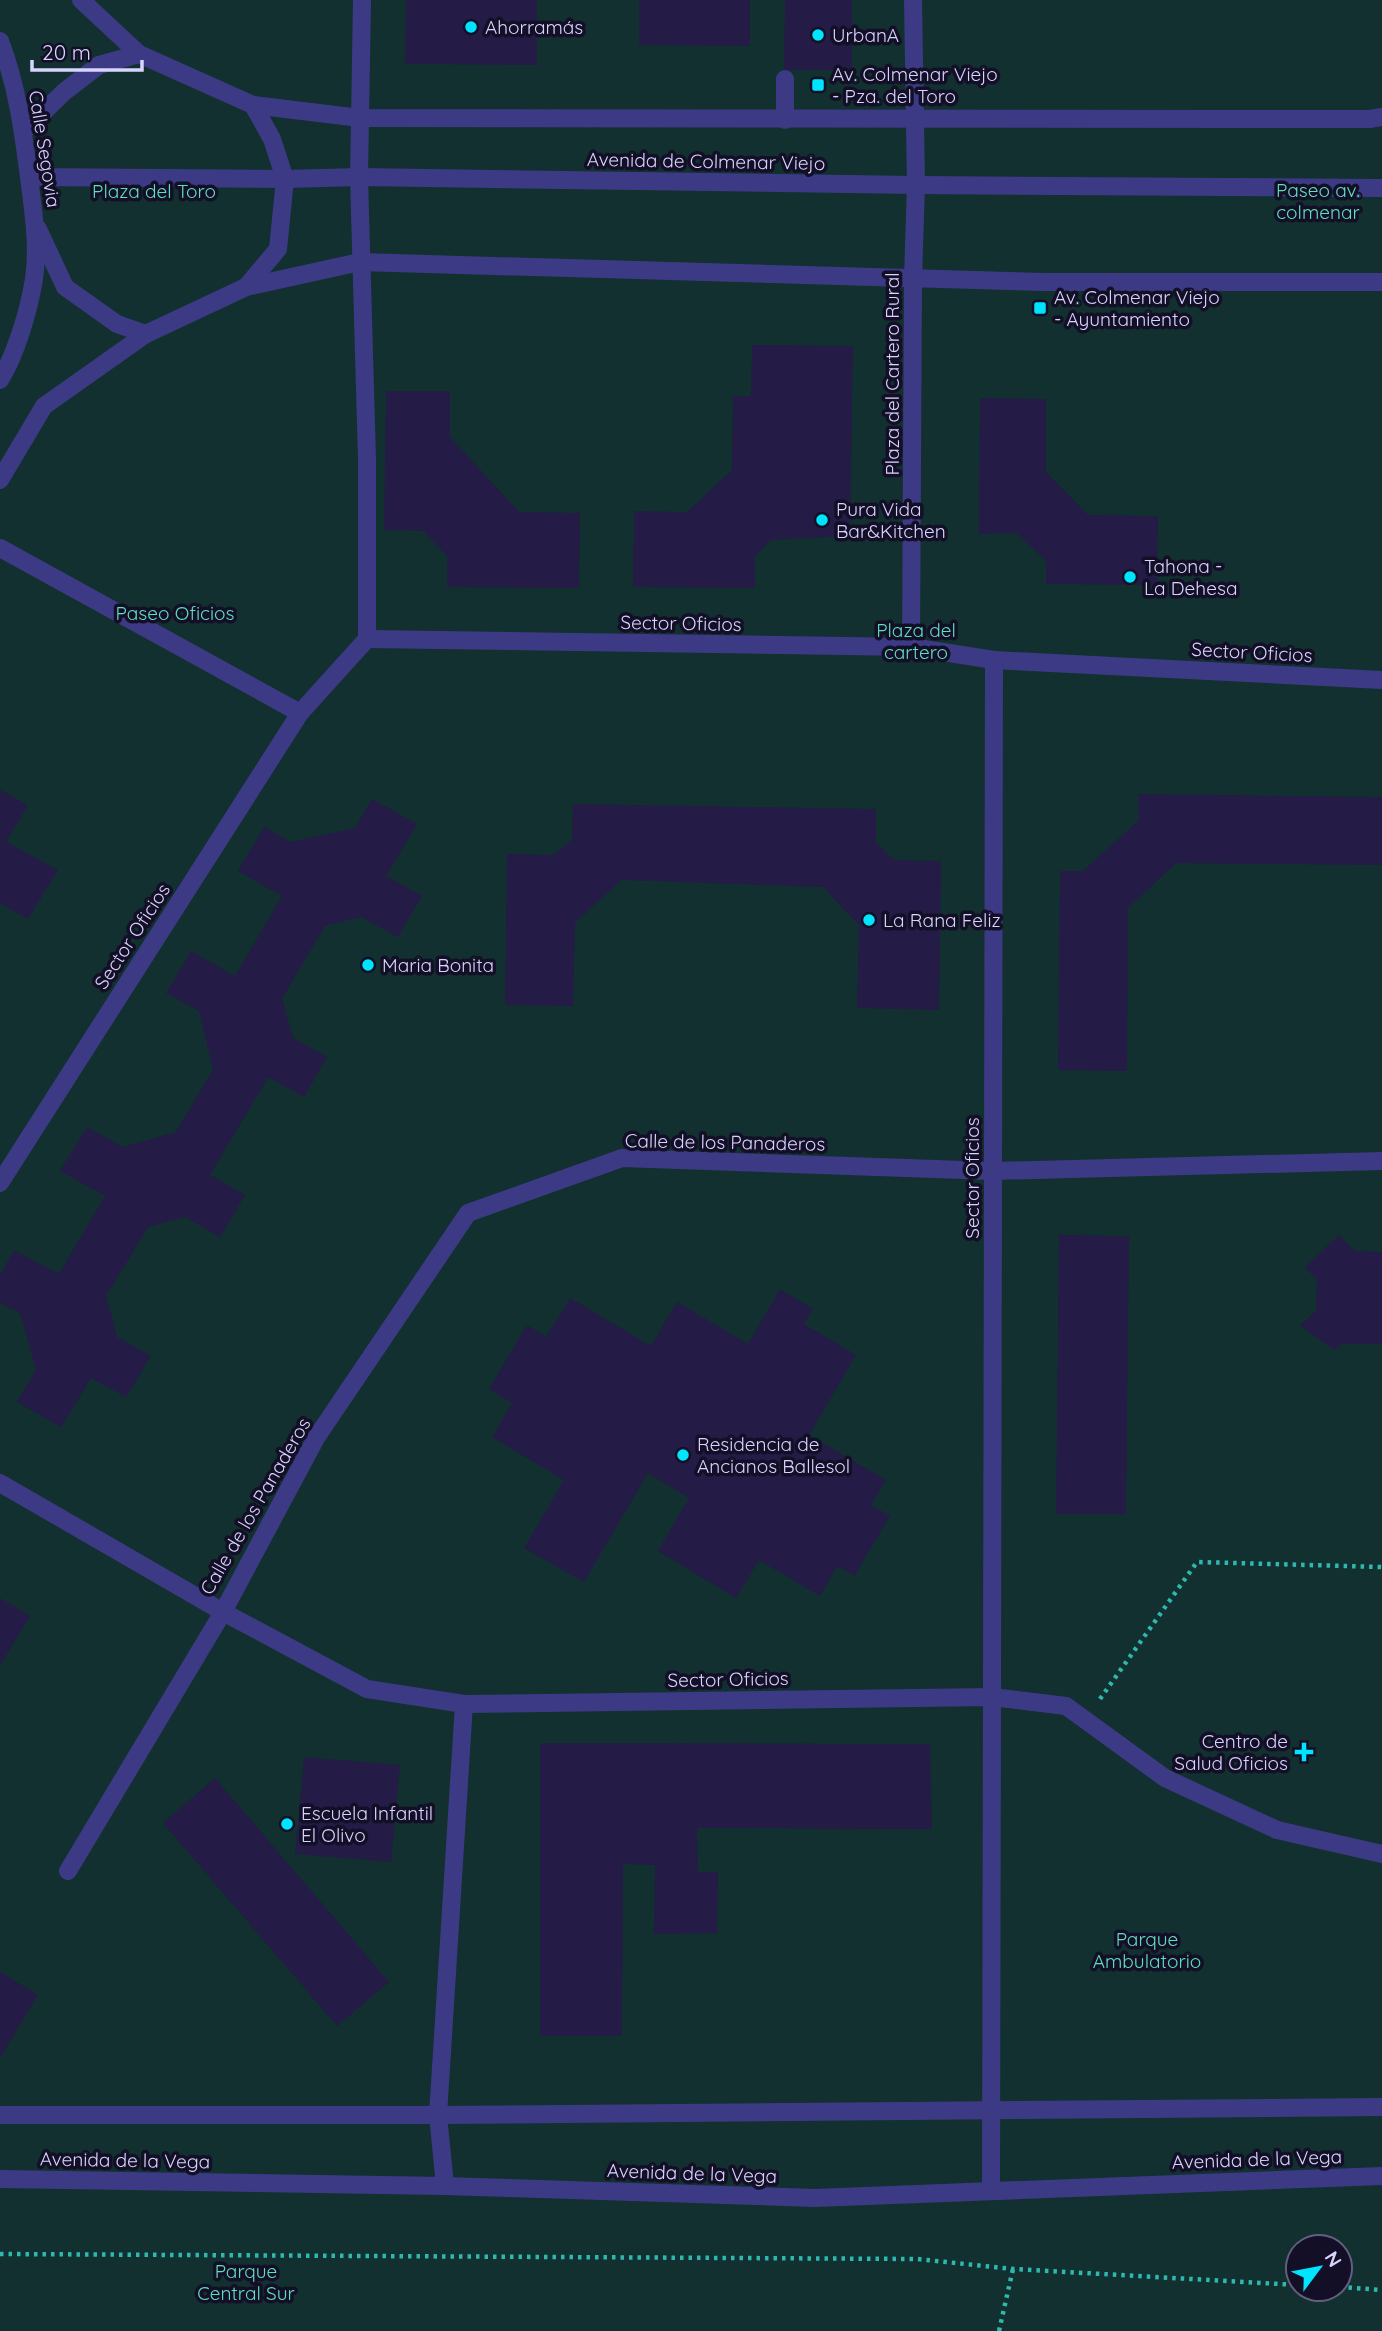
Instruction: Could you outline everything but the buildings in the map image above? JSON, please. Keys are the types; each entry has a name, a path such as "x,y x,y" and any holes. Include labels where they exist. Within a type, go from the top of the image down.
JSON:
{"street":[{"path":"80,0 138,54"},
{"path":"362,0 359,177 367,459 367,639"},
{"name":"Plaza del Cartero Rural","path":"911,647 916,185 913,0"},
{"name":"Calle Segovia","path":"0,41 10,68 24,131 35,223"},
{"path":"24,131 64,92 99,65 138,54"},
{"name":"Avenida de Colmenar Viejo","path":"138,54 253,106 360,118 915,120 1382,117"},
{"path":"785,79 785,120"},
{"path":"246,286 278,250 285,179 272,139 253,106"},
{"name":"Avenida de Colmenar Viejo","path":"29,177 359,177 1382,188"},
{"path":"35,223 65,287 117,324 146,334"},
{"path":"0,380 12,360 34,278 35,223"},
{"path":"0,480 44,406 146,334 246,286 360,262 1043,282 1382,282"},
{"path":"0,548 300,713"},
{"name":"Sector Oficios","path":"0,1183 300,713 367,639 911,647 994,660 1382,680"},
{"name":"Sector Oficios","path":"991,2191 994,660"},
{"name":"Calle de los Panaderos","path":"0,1483 223,1612 316,1438 468,1213 622,1158 993,1171 1382,1161"},
{"path":"68,1871 223,1612"},
{"name":"Sector Oficios","path":"223,1612 367,1689 464,1704 992,1697 1066,1706 1165,1778 1277,1830 1382,1854"},
{"path":"445,2186 438,2115 464,1704"},
{"path":"0,2115 438,2115 1382,2107"},
{"name":"Avenida de la Vega","path":"0,2179 445,2186 815,2198 1382,2176"}],"path":[{"path":"1084,1720 1197,1562 1382,1567"},
{"path":"0,2254 917,2259 1013,2269 1284,2284"},
{"path":"999,2331 1013,2269"},
{"path":"1354,2288 1382,2290"}],"green space":[{"path":"0,0 1382,0 1382,2331 0,2331"}],"place":[{"name":"Ahorramás","path":"471,27"},
{"name":"UrbanA","path":"818,35"},
{"name":"Av. Colmenar Viejo - Pza. del Toro","path":"818,85"},
{"name":"Av. Colmenar Viejo - Ayuntamiento","path":"1040,308"},
{"name":"Pura Vida Bar&Kitchen","path":"822,520"},
{"name":"Tahona - La Dehesa","path":"1130,577"},
{"name":"La Rana Feliz","path":"869,920"},
{"name":"Maria Bonita","path":"368,965"},
{"name":"Residencia de Ancianos Ballesol","path":"683,1455"},
{"name":"Centro de Salud Oficios","path":"1304,1752"},
{"name":"Escuela Infantil El Olivo","path":"287,1824"}],"park label":[{"name":"Plaza del Toro","path":"154,191"},
{"name":"Paseo av. colmenar","path":"1318,201"},
{"name":"Paseo Oficios","path":"175,613"},
{"name":"Plaza del cartero","path":"916,641"},
{"name":"Parque Ambulatorio","path":"1147,1950"},
{"name":"Parque Central Sur","path":"246,2282"}]}
